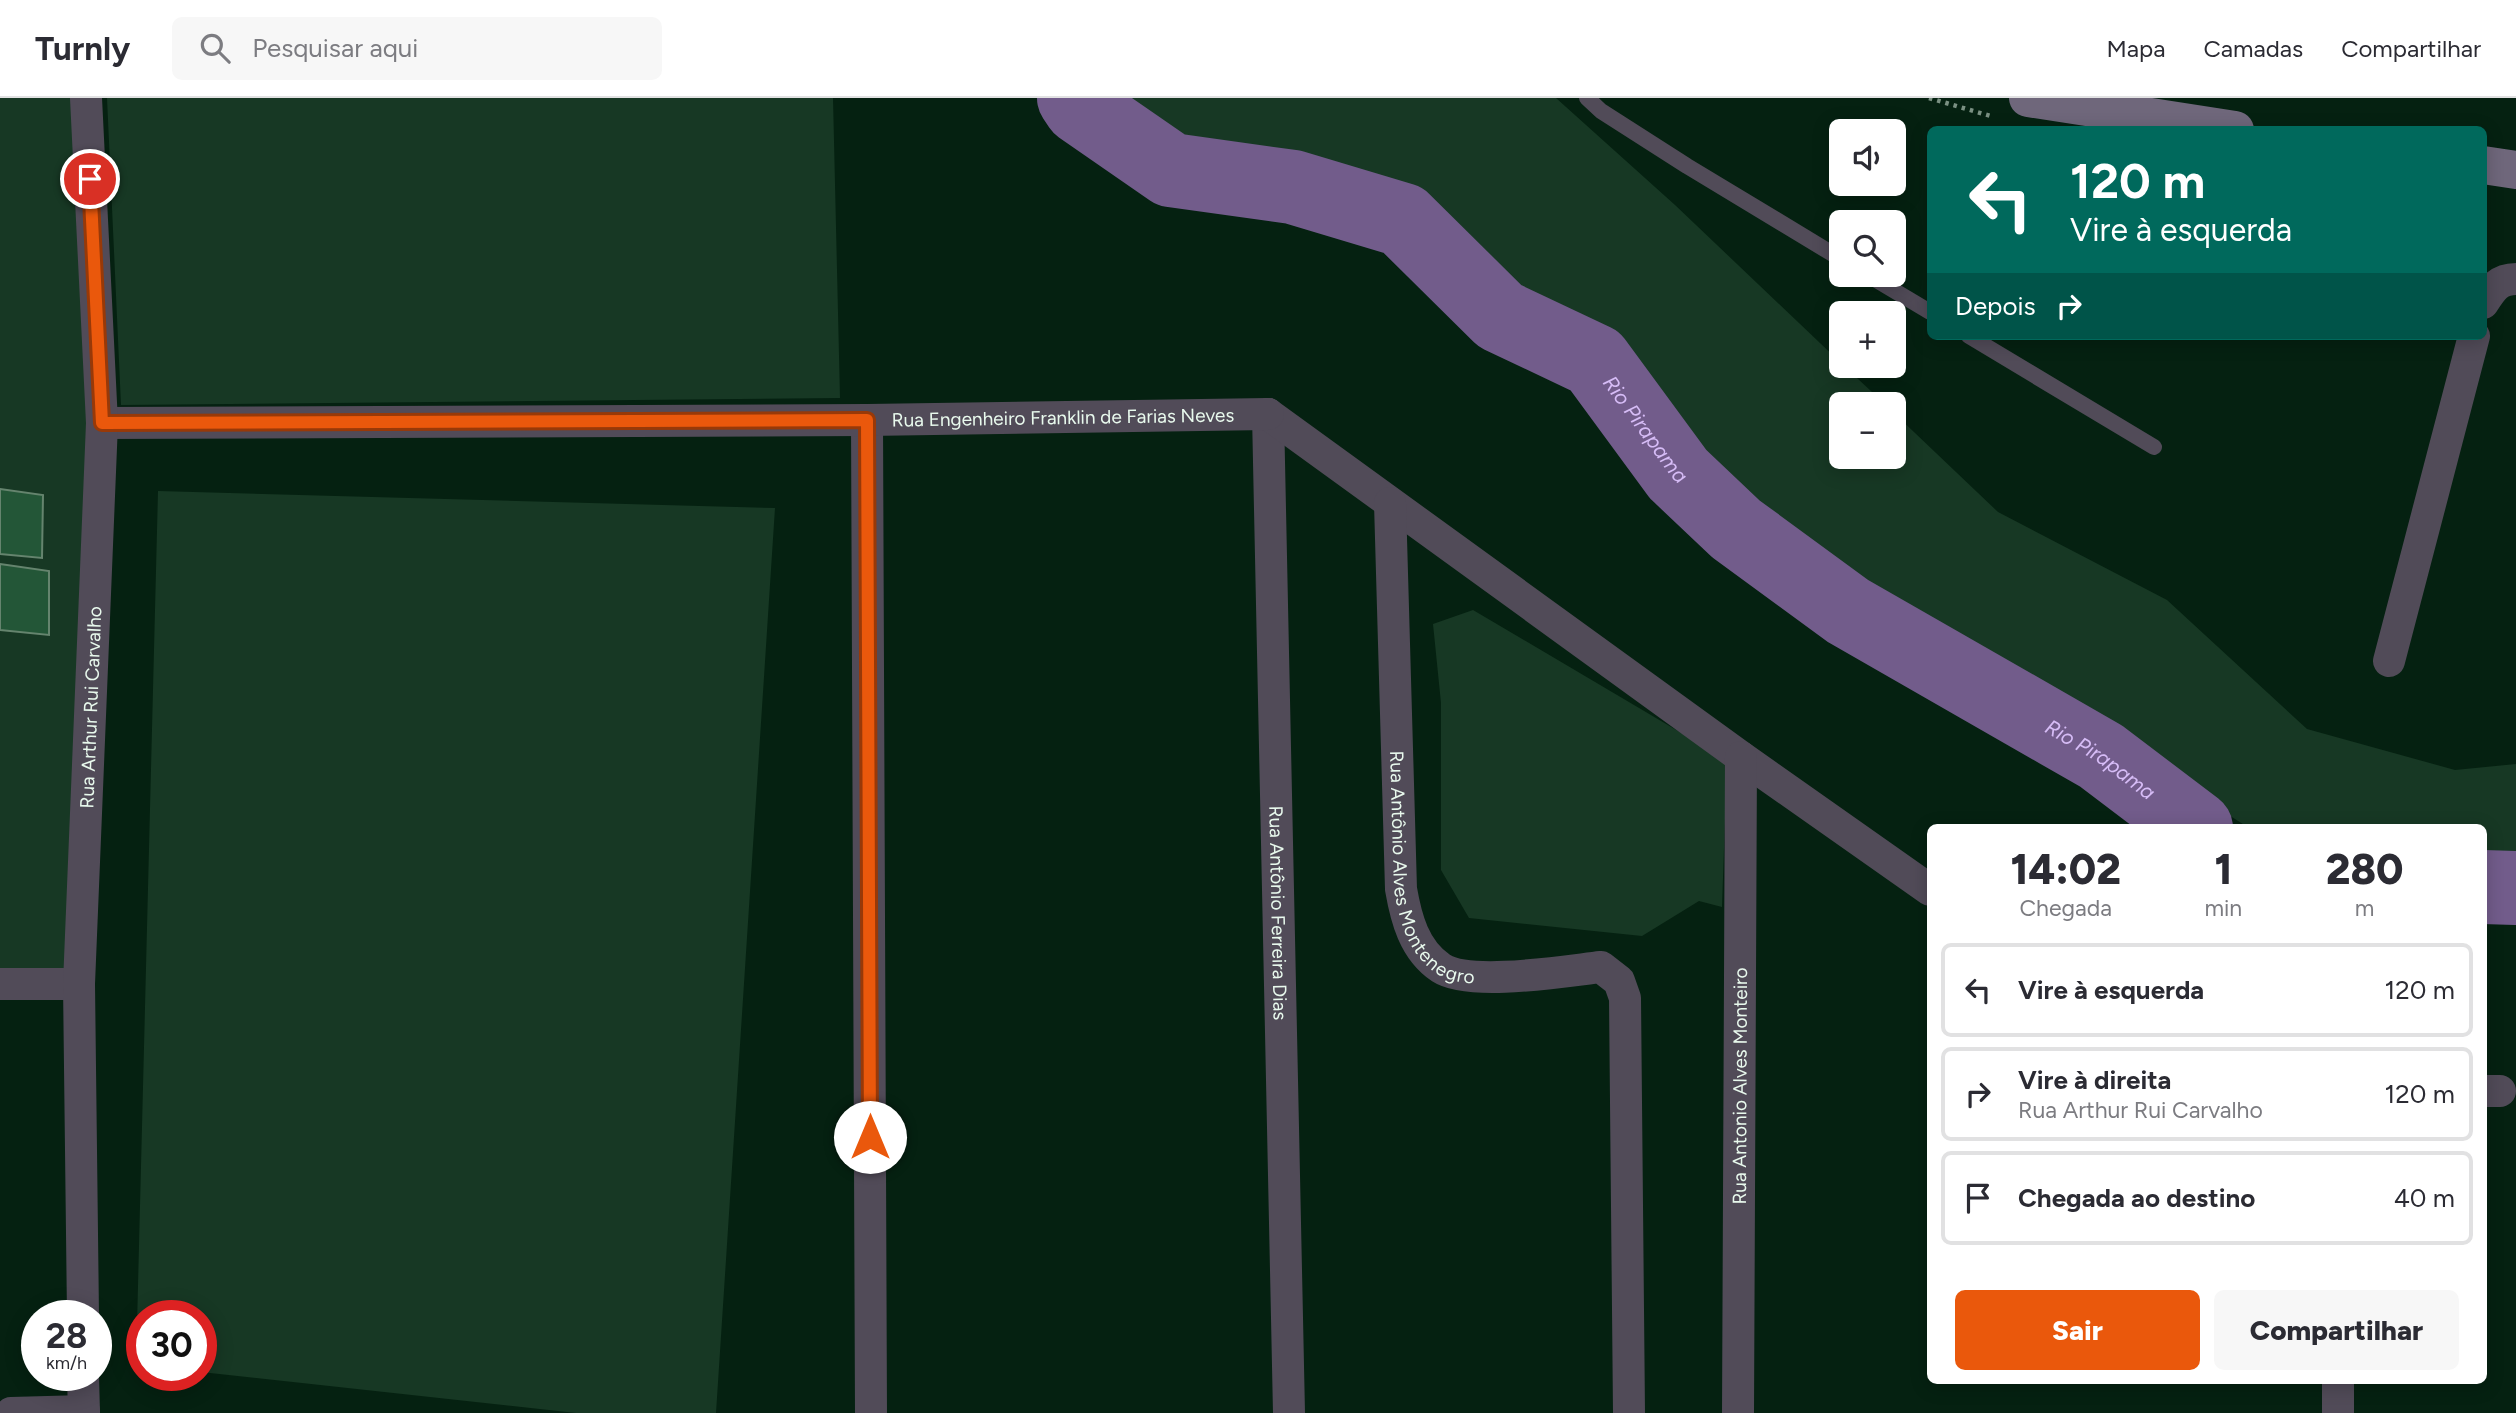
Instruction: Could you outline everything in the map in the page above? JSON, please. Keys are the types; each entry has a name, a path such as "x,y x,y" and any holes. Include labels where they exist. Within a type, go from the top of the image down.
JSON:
{"main road":[{"path":"2015,108 2195,126"},
{"path":"2487,166 2516,170"}],"street":[{"name":"Rua Arthur Rui Carvalho","path":"83,1300 79,984 102,423 86,98"},
{"path":"2487,297 2493,288 2505,279 2516,279"},
{"path":"2389,661 2473,340"},
{"name":"Rua Engenheiro Franklin de Farias Neves","path":"102,423 867,420 1268,414"},
{"path":"1268,414 1741,757 1927,888"},
{"name":"Rua Antônio Ferreira Dias","path":"1268,414 1289,1413"},
{"path":"867,420 871,1413"},
{"name":"Rua Antônio Alves Montenegro","path":"1390,503 1401,889 1406,920 1420,948 1442,969 1475,978 1601,967 1619,981 1625,998 1629,1413"},
{"name":"Rua Antonio Alves Monteiro","path":"1738,1413 1741,757"},
{"path":"0,984 79,984"},
{"path":"2338,1384 2338,1413"},
{"path":"11,1413 84,1412 83,1391"}],"lane":[{"path":"1587,98 1601,111 1676,159 1829,251"},
{"path":"1888,287 1927,310"},
{"path":"1976,340 2154,447"}],"path":[{"path":"1929,98 2015,108"}],"green space":[{"path":"0,98 86,98 102,423 77,984 0,984"},
{"path":"107,98 833,98 840,398 121,405"},
{"path":"1121,98 1556,98 1675,205 1829,352 1829,378 1857,378 1872,392 1829,392 1829,469 1906,469 1906,424 1998,512 2167,600 2307,729 2455,770 2516,764 2516,864 2487,862 2487,824 2243,824 2039,693 1806,557 1672,434 1613,344 1529,297 1441,218 1385,178 1289,166 1242,153 1161,140"},
{"path":"158,491 775,508 716,1413 576,1413 217,1374 217,1300 138,1300"},
{"path":"1473,610 1727,760 1722,907 1699,901 1642,936 1469,918 1441,870 1441,703 1433,624"}],"building":[{"path":"0,489 43,495 42,558 0,554"},
{"path":"0,564 49,571 49,635 0,630"}],"waterway":[{"name":"Rio Pirapama","path":"1074,98 1080,107 1171,170 1293,187 1403,220 1500,316 1595,361 1678,474 1736,529 1848,611 2101,756 2191,824"},
{"name":"Rio Pirapama","path":"2487,887 2516,888"}],"route":[{"path":"90,179 102,423 867,420 870,1137"}]}
